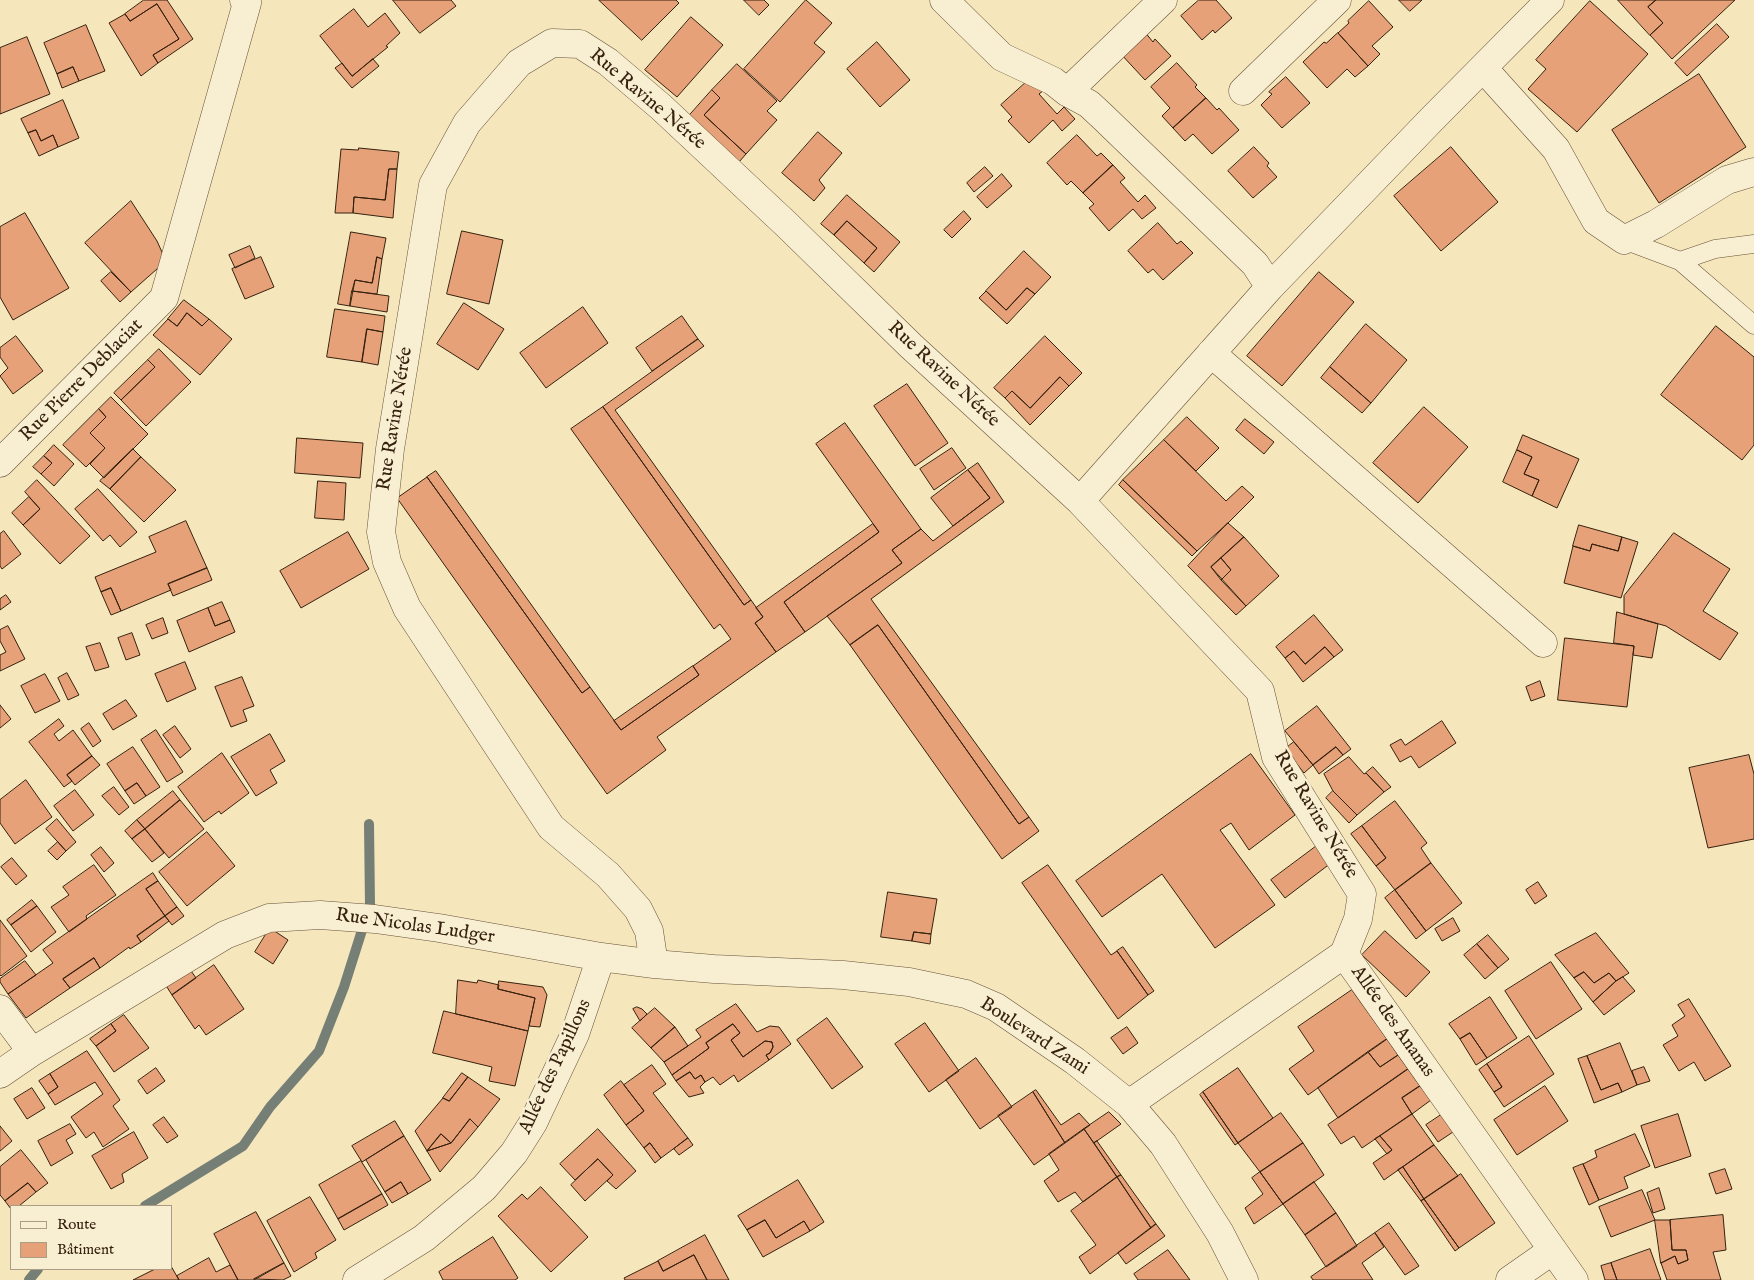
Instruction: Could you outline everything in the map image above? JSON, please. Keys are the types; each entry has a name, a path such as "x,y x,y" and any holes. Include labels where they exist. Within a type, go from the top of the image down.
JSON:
{"street":[{"name":"Rue Pierre Deblaciat","path":"0,463 164,298 247,3 244,0"},
{"path":"944,0 1002,57 1053,81 1067,92 1089,104 1255,264 1270,287"},
{"path":"1067,92 1163,0"},
{"path":"1243,90 1337,0"},
{"path":"1080,501 1270,287 1550,0"},
{"name":"Rue Ravine Nérée","path":"654,964 649,931 638,909 608,875 550,827 407,608 386,562 381,532 390,449 432,184 467,123 519,63 552,43 580,44 608,62 661,107 788,225 911,346 1080,501 1260,691 1276,757 1362,894 1358,919 1344,954"},
{"path":"1482,68 1556,149 1596,221 1624,240 1656,224 1727,180 1754,172"},
{"path":"1211,353 1543,642"},
{"name":"Rue Nicolas Ludger","path":"0,1074 32,1052 225,935 269,918 320,915 364,918 439,928 601,957"},
{"name":"Allée des Ananas","path":"1129,1104 1344,954 1574,1280"},
{"name":"Boulevard Zami","path":"601,957 714,969 843,975 909,982 966,994 1004,1013 1075,1061 1129,1104 1163,1144 1220,1233 1244,1280"},
{"name":"Allée des Papillons","path":"360,1279 424,1238 484,1188 514,1153 533,1124 575,1034 601,957"},
{"path":"0,1009 32,1052"},
{"path":"1510,1280 1553,1250"}],"lane":[{"path":"1624,240 1680,261 1754,324"},
{"path":"1680,261 1715,249 1754,244"}],"building":[{"path":"144,0 167,0 193,39 158,63 153,55 179,39 157,4 130,21 125,14"},
{"path":"393,0 451,0 456,6 420,33"},
{"path":"599,0 676,0 679,3 642,40"},
{"path":"744,0 764,0 769,5 759,15"},
{"path":"806,0 832,23 814,43 825,52 780,102 744,69"},
{"path":"1199,0 1216,0 1232,18 1215,33 1213,30 1202,40 1181,16"},
{"path":"1399,0 1422,0 1410,11"},
{"path":"1618,0 1656,0 1648,7 1663,23 1650,35"},
{"path":"1656,0 1735,0 1672,59 1650,35 1663,23 1648,7"},
{"path":"1369,1 1393,27 1372,46 1380,54 1368,66 1338,33"},
{"path":"1590,1 1648,54 1577,132 1528,89 1546,69 1536,60"},
{"path":"157,4 179,39 153,55 158,63 141,76 109,23 125,14 130,21"},
{"path":"354,9 368,27 385,13 400,33 386,46 388,47 352,76 320,36"},
{"path":"691,17 723,45 677,97 645,70"},
{"path":"1717,24 1729,37 1687,76 1675,63"},
{"path":"86,25 105,71 79,81 73,67 57,74 44,43"},
{"path":"1144,31 1153,42 1155,39 1171,56 1145,80 1120,53"},
{"path":"1338,33 1368,66 1355,77 1347,69 1327,88 1303,62 1324,42 1326,43"},
{"path":"27,37 50,94 0,114 0,48"},
{"path":"877,42 910,80 880,107 847,69"},
{"path":"373,59 379,66 352,88 335,68 342,63 352,76"},
{"path":"1177,63 1206,98 1173,128 1162,116 1170,108 1151,87"},
{"path":"737,64 777,101 767,111 777,120 746,154 704,115 720,98 712,90"},
{"path":"73,67 79,81 62,88 57,74"},
{"path":"1699,74 1746,147 1659,203 1612,130"},
{"path":"1032,77 1044,90 1039,94 1057,114 1064,107 1075,119 1062,131 1053,120 1029,143 1008,121 1012,117 1001,105"},
{"path":"1286,77 1310,103 1282,128 1261,105 1272,94 1269,92"},
{"path":"712,90 720,98 704,115 746,154 739,162 688,117"},
{"path":"1206,98 1217,110 1219,108 1239,130 1212,154 1193,134 1185,141 1173,128"},
{"path":"63,100 79,138 58,147 53,135 41,141 36,130 28,133 21,119"},
{"path":"36,130 41,141 53,135 58,147 39,156 28,133"},
{"path":"818,132 842,153 819,180 825,188 814,201 782,173"},
{"path":"1077,135 1097,156 1101,153 1113,165 1083,193 1071,181 1067,185 1047,163"},
{"path":"1254,147 1269,163 1267,166 1277,177 1253,198 1228,171"},
{"path":"1451,147 1498,202 1441,251 1394,196"},
{"path":"359,148 399,152 397,169 389,169 385,200 354,197 353,213 335,213 341,149 358,150"},
{"path":"1113,165 1125,178 1120,182 1138,202 1145,195 1156,208 1142,219 1133,209 1109,231 1089,208 1094,204 1083,193"},
{"path":"985,167 993,176 974,192 967,183"},
{"path":"389,169 397,169 393,218 353,213 354,197 385,200"},
{"path":"1002,174 1012,186 987,208 977,197"},
{"path":"847,195 900,242 874,272 864,263 877,248 847,221 834,235 821,224"},
{"path":"131,201 157,241 166,261 131,292 85,243"},
{"path":"964,211 971,219 952,238 944,230"},
{"path":"25,213 69,288 13,320 0,297 0,227"},
{"path":"847,221 877,248 864,263 834,235"},
{"path":"1158,223 1177,244 1181,241 1193,253 1163,280 1153,269 1148,273 1128,251"},
{"path":"462,231 503,240 489,304 447,294"},
{"path":"351,232 386,238 382,259 377,257 372,283 355,280 350,306 338,304"},
{"path":"250,246 255,258 235,268 229,255"},
{"path":"1024,251 1051,277 1035,294 1027,288 1006,310 986,291"},
{"path":"261,257 274,287 245,299 232,269"},
{"path":"377,257 382,259 377,294 352,291 355,280 372,283"},
{"path":"111,272 131,292 120,302 101,281"},
{"path":"1319,272 1354,302 1282,386 1247,356"},
{"path":"1027,288 1035,294 1007,324 979,298 986,291 1006,310"},
{"path":"352,291 389,296 387,312 350,306"},
{"path":"184,300 209,319 202,326 187,313 177,326 168,319"},
{"path":"464,303 504,329 478,370 437,344"},
{"path":"583,307 608,343 546,388 520,353"},
{"path":"335,309 385,316 383,332 367,329 362,362 327,357"},
{"path":"187,313 202,326 209,319 232,339 200,375 153,335 168,319 177,326"},
{"path":"682,316 698,339 652,371 636,348"},
{"path":"1366,324 1407,360 1371,403 1330,367"},
{"path":"1716,326 1754,357 1754,445 1742,460 1661,395"},
{"path":"367,329 383,332 378,365 362,362"},
{"path":"16,336 43,371 13,394 0,376 8,368 0,357 0,348"},
{"path":"1045,336 1082,373 1069,386 1060,377 1030,408 1012,391 1005,398 994,388"},
{"path":"698,339 704,346 615,410 751,600 744,605 603,407"},
{"path":"159,349 191,382 146,426 121,400 155,367 148,360"},
{"path":"148,360 155,367 121,400 114,393"},
{"path":"1330,367 1371,403 1362,413 1321,378"},
{"path":"1060,377 1069,386 1030,425 1005,398 1012,391 1030,408"},
{"path":"907,384 948,443 915,466 874,406"},
{"path":"111,397 148,434 104,478 90,464 105,448 90,433 106,417 99,409"},
{"path":"603,407 744,605 751,600 763,617 755,623 776,652 657,737 666,750 607,794 397,498 427,477 582,693 590,687 621,730 699,675 693,666 731,639 720,624 714,629 571,429"},
{"path":"1424,407 1468,447 1418,503 1373,463"},
{"path":"99,409 106,417 90,433 105,448 86,467 63,445"},
{"path":"1187,417 1219,448 1196,471 1164,440"},
{"path":"1245,419 1274,442 1264,454 1236,430"},
{"path":"845,423 921,529 892,550 902,563 805,632 784,602 879,532 816,444"},
{"path":"1523,435 1579,459 1557,508 1532,496 1539,480 1524,474 1532,457 1517,450"},
{"path":"297,438 363,443 360,478 295,473"},
{"path":"1164,440 1226,501 1242,486 1254,497 1197,551 1123,480"},
{"path":"54,445 74,464 54,486 41,474 52,463 44,456"},
{"path":"952,448 966,468 934,490 920,469"},
{"path":"133,449 141,457 110,489 100,481"},
{"path":"1517,450 1532,457 1524,474 1539,480 1532,496 1503,482"},
{"path":"44,456 52,463 41,474 33,467"},
{"path":"141,457 176,490 144,522 110,489"},
{"path":"978,463 1004,502 871,599 1029,817 1019,824 878,625 850,645 827,616 902,563 892,550 921,529 933,541 990,498 968,470"},
{"path":"968,470 990,498 953,526 931,498"},
{"path":"436,471 590,687 582,693 427,477"},
{"path":"37,480 90,536 60,564 23,525 40,509 25,492"},
{"path":"1123,480 1197,551 1192,556 1119,485"},
{"path":"318,481 346,483 344,520 315,518"},
{"path":"98,489 137,532 120,547 110,535 103,541 75,509"},
{"path":"29,497 40,509 23,525 12,513"},
{"path":"186,521 207,568 168,584 171,590 121,611 111,588 101,592 95,577 156,552 149,537"},
{"path":"1228,523 1244,537 1211,567 1246,606 1236,615 1188,566"},
{"path":"873,524 879,532 784,602 805,632 776,652 755,623 763,617 756,608"},
{"path":"1579,525 1622,537 1618,551 1592,544 1590,551 1573,546"},
{"path":"4,531 21,554 2,569 0,566 0,534"},
{"path":"348,532 369,569 301,608 280,571"},
{"path":"1674,533 1730,569 1703,611 1738,633 1720,660 1666,626 1624,614 1624,596"},
{"path":"1244,537 1279,576 1246,606 1221,580 1231,570 1221,558"},
{"path":"1622,537 1638,542 1621,598 1564,583 1573,546 1590,551 1592,544 1618,551"},
{"path":"1221,558 1231,570 1221,580 1211,567"},
{"path":"207,568 212,580 173,596 168,584"},
{"path":"111,588 121,611 111,615 101,592"},
{"path":"6,595 11,602 0,610 0,599"},
{"path":"222,602 230,620 215,626 208,608"},
{"path":"208,608 215,626 230,620 235,632 189,652 177,621"},
{"path":"1617,612 1658,624 1652,658 1633,655 1634,646 1614,643"},
{"path":"1314,615 1343,650 1334,657 1325,647 1305,664 1294,651 1285,658 1276,647"},
{"path":"163,618 168,633 152,639 146,625"},
{"path":"878,625 1019,824 1029,817 1039,831 1002,859 850,645"},
{"path":"8,626 25,659 0,671 0,655 6,652 0,641 0,630"},
{"path":"132,633 140,655 126,660 118,638"},
{"path":"1565,638 1634,646 1627,707 1558,700"},
{"path":"100,643 109,667 95,671 86,647"},
{"path":"1325,647 1334,657 1303,682 1285,658 1294,651 1305,664"},
{"path":"185,662 196,689 167,702 155,674"},
{"path":"693,666 699,675 621,730 614,721"},
{"path":"67,673 79,695 68,700 58,678"},
{"path":"45,674 60,701 35,713 21,686"},
{"path":"242,677 254,706 243,710 247,721 231,727 215,687"},
{"path":"1540,681 1545,696 1531,701 1526,687"},
{"path":"126,700 137,716 113,730 103,714"},
{"path":"0,705 11,719 0,728"},
{"path":"1317,706 1351,749 1343,755 1336,747 1313,765 1285,731"},
{"path":"59,719 64,726 54,734 59,741 73,730 92,756 67,775 72,781 64,787 29,742"},
{"path":"1442,721 1456,743 1419,768 1411,756 1400,762 1390,745 1401,739 1405,745"},
{"path":"89,723 101,741 93,747 81,729"},
{"path":"175,726 191,749 180,758 163,735"},
{"path":"156,730 183,772 167,782 141,740"},
{"path":"270,734 285,761 270,770 277,783 256,796 231,757"},
{"path":"1294,742 1313,765 1304,773 1285,749"},
{"path":"133,747 160,787 146,796 137,783 125,791 107,764"},
{"path":"1336,747 1343,755 1319,774 1313,765"},
{"path":"222,753 249,793 221,814 219,811 204,822 178,787"},
{"path":"1251,754 1295,815 1249,850 1231,823 1220,830 1275,905 1215,948 1162,874 1102,917 1076,881"},
{"path":"1749,755 1754,774 1754,839 1708,848 1689,768"},
{"path":"92,756 100,765 75,785 67,775"},
{"path":"1349,757 1384,792 1357,815 1333,791 1324,774"},
{"path":"1373,767 1391,787 1384,792 1366,773"},
{"path":"26,780 52,817 15,844 0,823 0,800"},
{"path":"137,783 146,796 134,804 125,791"},
{"path":"114,787 129,807 119,815 102,796"},
{"path":"75,790 94,815 73,831 54,806"},
{"path":"173,791 180,800 145,829 137,820"},
{"path":"1333,791 1357,815 1349,823 1326,798"},
{"path":"180,800 204,829 169,858 145,829"},
{"path":"1395,801 1427,843 1421,848 1431,863 1395,890 1376,866 1386,858 1362,826"},
{"path":"57,819 76,842 66,851 46,829"},
{"path":"137,820 145,829 132,839 125,831"},
{"path":"1362,826 1386,858 1376,866 1351,834"},
{"path":"145,829 164,853 152,862 132,839"},
{"path":"207,832 235,866 187,906 159,872"},
{"path":"58,842 66,851 57,860 48,851"},
{"path":"1318,845 1331,863 1285,898 1271,880"},
{"path":"101,847 114,863 104,872 91,855"},
{"path":"12,858 27,876 16,885 1,867"},
{"path":"1431,863 1462,903 1426,931 1395,890"},
{"path":"94,865 116,895 86,916 87,919 69,932 51,907 69,895 63,887"},
{"path":"1048,865 1111,955 1117,951 1148,995 1118,1019 1022,883"},
{"path":"153,873 158,881 146,889 165,916 137,936 141,942 130,949 129,947 100,968 94,958 63,979 70,988 26,1018 8,994 53,963 43,950"},
{"path":"158,881 177,907 165,916 146,889"},
{"path":"1538,882 1547,896 1535,904 1526,890"},
{"path":"1395,890 1426,931 1416,939 1385,898"},
{"path":"888,892 937,899 931,934 914,932 912,941 881,937"},
{"path":"32,900 37,906 11,925 7,920"},
{"path":"37,906 56,932 31,952 11,925"},
{"path":"177,907 184,916 172,925 165,916"},
{"path":"165,916 169,921 141,942 137,936"},
{"path":"1453,918 1460,931 1442,941 1435,929"},
{"path":"0,920 27,956 1,976 0,975"},
{"path":"270,928 288,940 273,964 255,952"},
{"path":"1385,931 1430,972 1406,997 1362,955"},
{"path":"914,932 931,934 930,944 912,941"},
{"path":"1596,933 1629,973 1616,981 1609,973 1594,983 1584,972 1574,978 1555,955"},
{"path":"1488,935 1509,959 1498,968 1477,944"},
{"path":"1477,944 1498,968 1485,979 1464,955"},
{"path":"1123,947 1154,991 1148,995 1117,951"},
{"path":"94,958 100,968 70,988 63,979"},
{"path":"25,961 36,975 8,994 0,979"},
{"path":"1551,962 1582,1009 1536,1039 1505,991"},
{"path":"214,965 244,1009 206,1035 199,1025 195,1029 172,995"},
{"path":"189,968 196,978 172,995 165,984"},
{"path":"1584,972 1594,983 1609,973 1616,981 1593,1002 1574,978"},
{"path":"1623,977 1635,991 1604,1015 1593,1002"},
{"path":"458,980 477,983 478,980 499,985 498,989 535,998 528,1031 456,1014"},
{"path":"499,981 543,987 547,995 540,1027 529,1026 535,998 498,989"},
{"path":"1352,990 1387,1039 1308,1095 1289,1069 1314,1051 1298,1027"},
{"path":"1490,997 1517,1038 1487,1058 1470,1033 1460,1039 1449,1024"},
{"path":"1689,999 1731,1066 1705,1081 1694,1062 1679,1071 1663,1045 1678,1036 1672,1025 1685,1016 1678,1005"},
{"path":"736,1004 757,1032 770,1026 779,1027 791,1044 769,1060 766,1055 770,1053 773,1047 772,1042 765,1041 743,1057 731,1040 740,1033 733,1024 706,1043 709,1048 672,1075 664,1062 701,1037 696,1030"},
{"path":"637,1007 647,1014 640,1021 633,1009"},
{"path":"655,1008 675,1027 651,1048 632,1028"},
{"path":"444,1011 528,1031 515,1086 489,1081 492,1067 433,1053"},
{"path":"124,1015 149,1048 114,1072 96,1046 116,1031 111,1024"},
{"path":"827,1018 863,1067 832,1089 797,1040"},
{"path":"925,1023 959,1071 929,1092 895,1044"},
{"path":"111,1024 116,1031 96,1046 90,1039"},
{"path":"733,1024 740,1033 731,1040 743,1057 765,1041 772,1042 773,1047 770,1053 766,1055 769,1060 738,1082 734,1075 720,1085 713,1077 705,1082 701,1075 695,1079 690,1072 676,1081 672,1075 709,1048 706,1043"},
{"path":"675,1027 688,1046 664,1062 651,1048"},
{"path":"1127,1027 1138,1043 1123,1054 1111,1038"},
{"path":"1470,1033 1487,1058 1476,1065 1460,1039"},
{"path":"1529,1036 1554,1074 1504,1107 1494,1092 1502,1087 1487,1064"},
{"path":"1387,1039 1398,1055 1380,1067 1368,1052"},
{"path":"1620,1043 1637,1085 1622,1092 1618,1083 1601,1090 1587,1056"},
{"path":"87,1051 120,1100 113,1106 129,1129 103,1147 94,1132 86,1138 71,1117 103,1094 95,1082 55,1105 48,1094 58,1087 50,1074"},
{"path":"1368,1052 1380,1067 1398,1055 1408,1069 1338,1118 1318,1088"},
{"path":"1587,1056 1601,1090 1618,1083 1622,1092 1594,1103 1578,1059"},
{"path":"976,1058 1012,1107 980,1129 946,1080"},
{"path":"1487,1064 1502,1087 1494,1092 1479,1070"},
{"path":"652,1065 666,1084 653,1093 688,1138 661,1158 650,1143 644,1148 626,1125 644,1111 624,1085"},
{"path":"1644,1067 1650,1081 1637,1085 1632,1071"},
{"path":"156,1068 165,1081 147,1094 138,1081"},
{"path":"1238,1068 1273,1118 1238,1143 1203,1092"},
{"path":"1408,1069 1420,1086 1402,1098 1412,1114 1362,1148 1354,1136 1341,1144 1328,1125"},
{"path":"690,1072 695,1079 701,1075 705,1082 700,1087 704,1093 689,1097 676,1081"},
{"path":"462,1073 468,1077 449,1101 443,1098"},
{"path":"50,1074 58,1087 48,1094 39,1081"},
{"path":"468,1077 500,1099 478,1127 470,1119 451,1143 441,1134 427,1151 415,1131 443,1098 449,1101"},
{"path":"621,1081 644,1111 626,1125 604,1095"},
{"path":"1420,1086 1431,1100 1412,1114 1402,1098"},
{"path":"1545,1086 1568,1121 1517,1155 1494,1120"},
{"path":"32,1088 45,1108 27,1119 14,1099"},
{"path":"1036,1090 1061,1125 1079,1113 1090,1125 1065,1143 1033,1092"},
{"path":"1033,1092 1065,1143 1034,1165 998,1116"},
{"path":"1203,1092 1238,1143 1235,1145 1200,1095"},
{"path":"1109,1112 1121,1124 1094,1143 1084,1129"},
{"path":"1281,1113 1303,1143 1260,1172 1238,1143"},
{"path":"1412,1114 1434,1145 1384,1180 1373,1163 1392,1150 1380,1136"},
{"path":"1678,1114 1691,1156 1655,1168 1641,1126"},
{"path":"1441,1115 1453,1132 1438,1142 1426,1125"},
{"path":"164,1117 178,1136 167,1143 153,1125"},
{"path":"470,1119 478,1127 440,1172 427,1151 451,1143"},
{"path":"395,1121 404,1136 362,1162 352,1146"},
{"path":"70,1124 76,1134 66,1140 73,1153 51,1166 38,1141"},
{"path":"0,1126 12,1141 0,1151"},
{"path":"598,1129 636,1171 616,1189 607,1181 613,1175 598,1159 575,1180 560,1164"},
{"path":"1084,1129 1117,1177 1083,1202 1075,1192 1058,1202 1044,1181 1059,1170 1049,1154"},
{"path":"134,1132 148,1158 122,1174 124,1182 111,1189 92,1156"},
{"path":"441,1134 451,1143 427,1151"},
{"path":"1635,1134 1650,1166 1624,1177 1628,1188 1599,1200 1583,1164 1597,1157 1595,1151"},
{"path":"404,1136 431,1180 408,1194 401,1182 385,1192 366,1160"},
{"path":"1380,1136 1392,1150 1387,1154 1375,1139"},
{"path":"688,1138 693,1145 679,1155 674,1149"},
{"path":"1097,1141 1121,1175 1117,1177 1094,1143"},
{"path":"650,1143 661,1158 655,1163 644,1148"},
{"path":"1303,1143 1324,1175 1283,1204 1260,1172"},
{"path":"1434,1145 1458,1176 1424,1199 1403,1167"},
{"path":"21,1150 48,1183 36,1192 28,1183 5,1201 0,1195 0,1167"},
{"path":"598,1159 613,1175 585,1201 571,1185"},
{"path":"361,1161 382,1194 338,1219 319,1185"},
{"path":"1583,1164 1599,1200 1589,1205 1573,1168"},
{"path":"1403,1167 1424,1199 1421,1201 1398,1170"},
{"path":"1725,1169 1732,1189 1716,1194 1709,1174"},
{"path":"1260,1172 1283,1204 1254,1224 1245,1208 1263,1194 1252,1178"},
{"path":"1461,1174 1495,1223 1459,1248 1424,1199"},
{"path":"1121,1175 1156,1224 1151,1228 1117,1177"},
{"path":"1117,1177 1151,1228 1090,1274 1079,1257 1096,1245 1071,1211"},
{"path":"798,1180 824,1222 810,1231 804,1221 776,1238 765,1220 747,1230 738,1216"},
{"path":"401,1182 408,1194 392,1203 385,1192"},
{"path":"1314,1182 1336,1213 1305,1235 1283,1204"},
{"path":"28,1183 36,1192 20,1205 10,1205 10,1208 5,1201"},
{"path":"541,1187 588,1237 551,1272 498,1216 522,1194 527,1199"},
{"path":"1659,1188 1665,1209 1653,1213 1647,1193"},
{"path":"1642,1190 1655,1220 1611,1237 1599,1207"},
{"path":"382,1194 388,1205 344,1230 338,1219"},
{"path":"310,1197 336,1240 315,1253 317,1258 294,1272 267,1221"},
{"path":"1424,1199 1459,1248 1455,1251 1421,1201"},
{"path":"256,1212 284,1263 254,1280 238,1280 214,1234"},
{"path":"1336,1213 1357,1246 1326,1267 1305,1235"},
{"path":"1723,1215 1726,1250 1713,1252 1721,1280 1667,1280 1661,1263 1675,1256 1678,1264 1688,1260 1686,1250 1672,1250 1670,1220"},
{"path":"765,1220 776,1238 804,1221 810,1231 763,1257 747,1230"},
{"path":"1655,1220 1670,1220 1672,1250 1686,1250 1688,1260 1678,1264 1675,1256 1661,1263"},
{"path":"1389,1223 1419,1266 1405,1275 1375,1233"},
{"path":"1156,1224 1165,1236 1126,1264 1118,1253"},
{"path":"1375,1233 1384,1247 1362,1263 1373,1280 1313,1280 1311,1277"},
{"path":"705,1235 729,1280 707,1280 694,1255 663,1271 658,1261"},
{"path":"493,1237 518,1278 515,1280 443,1280 439,1272"},
{"path":"1650,1249 1661,1280 1617,1280 1611,1263"},
{"path":"1168,1250 1190,1280 1138,1280 1134,1274"},
{"path":"694,1255 707,1280 625,1280 624,1278 658,1261 663,1271"},
{"path":"209,1258 216,1272 230,1265 238,1280 179,1280 177,1276"},
{"path":"284,1263 291,1276 283,1280 254,1279"},
{"path":"1611,1263 1617,1280 1605,1280 1601,1266"},
{"path":"172,1268 179,1280 133,1280 153,1270 172,1270"}],"waterway":[{"path":"147,1205 243,1146 270,1107 319,1051 344,987 370,905 369,824"},
{"path":"29,1280 37,1270"}]}
